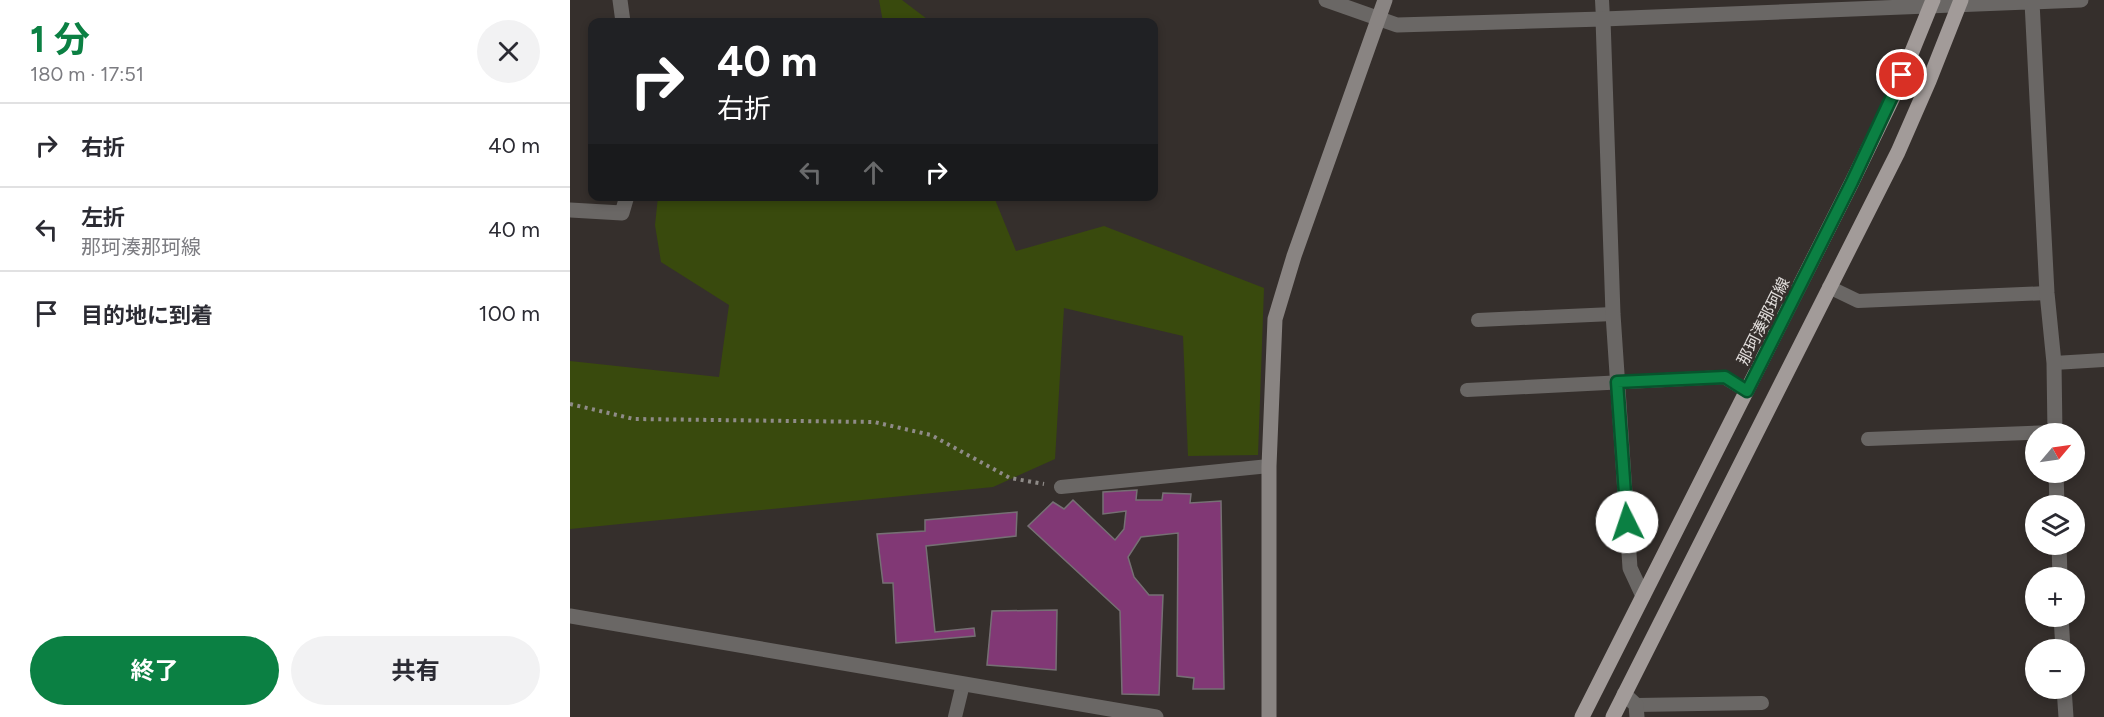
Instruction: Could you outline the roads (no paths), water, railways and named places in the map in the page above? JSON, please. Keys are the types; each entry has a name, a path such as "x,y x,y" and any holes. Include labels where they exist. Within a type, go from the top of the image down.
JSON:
{"main road":[{"name":"那珂湊那珂線","path":"1582,717 1857,172 1905,70 1932,2"},
{"path":"1613,717 1898,152 1960,3"}],"street":[{"path":"620,0 622,18"},
{"path":"1326,0 1397,25 1603,19 1932,2 2081,0"},
{"path":"1269,717 1269,466 1275,319 1294,256 1385,0"},
{"path":"2032,2 2047,293 2054,363 2055,423"},
{"path":"1603,19 1617,382 1630,568 1643,596"},
{"path":"570,210 622,213 626,201"},
{"path":"570,616 1156,717"},
{"path":"1624,694 1636,711"},
{"path":"2065,699 2066,717"}],"lane":[{"path":"1602,0 1603,19"},
{"path":"1829,287 1858,301 2047,293"},
{"path":"1478,320 1613,314"},
{"path":"2054,363 2104,360"},
{"path":"1467,390 1725,377 1747,391"},
{"path":"1868,439 2025,434"},
{"path":"1061,487 1269,466"},
{"path":"955,717 963,684"},
{"path":"1636,711 1762,703"}]}
